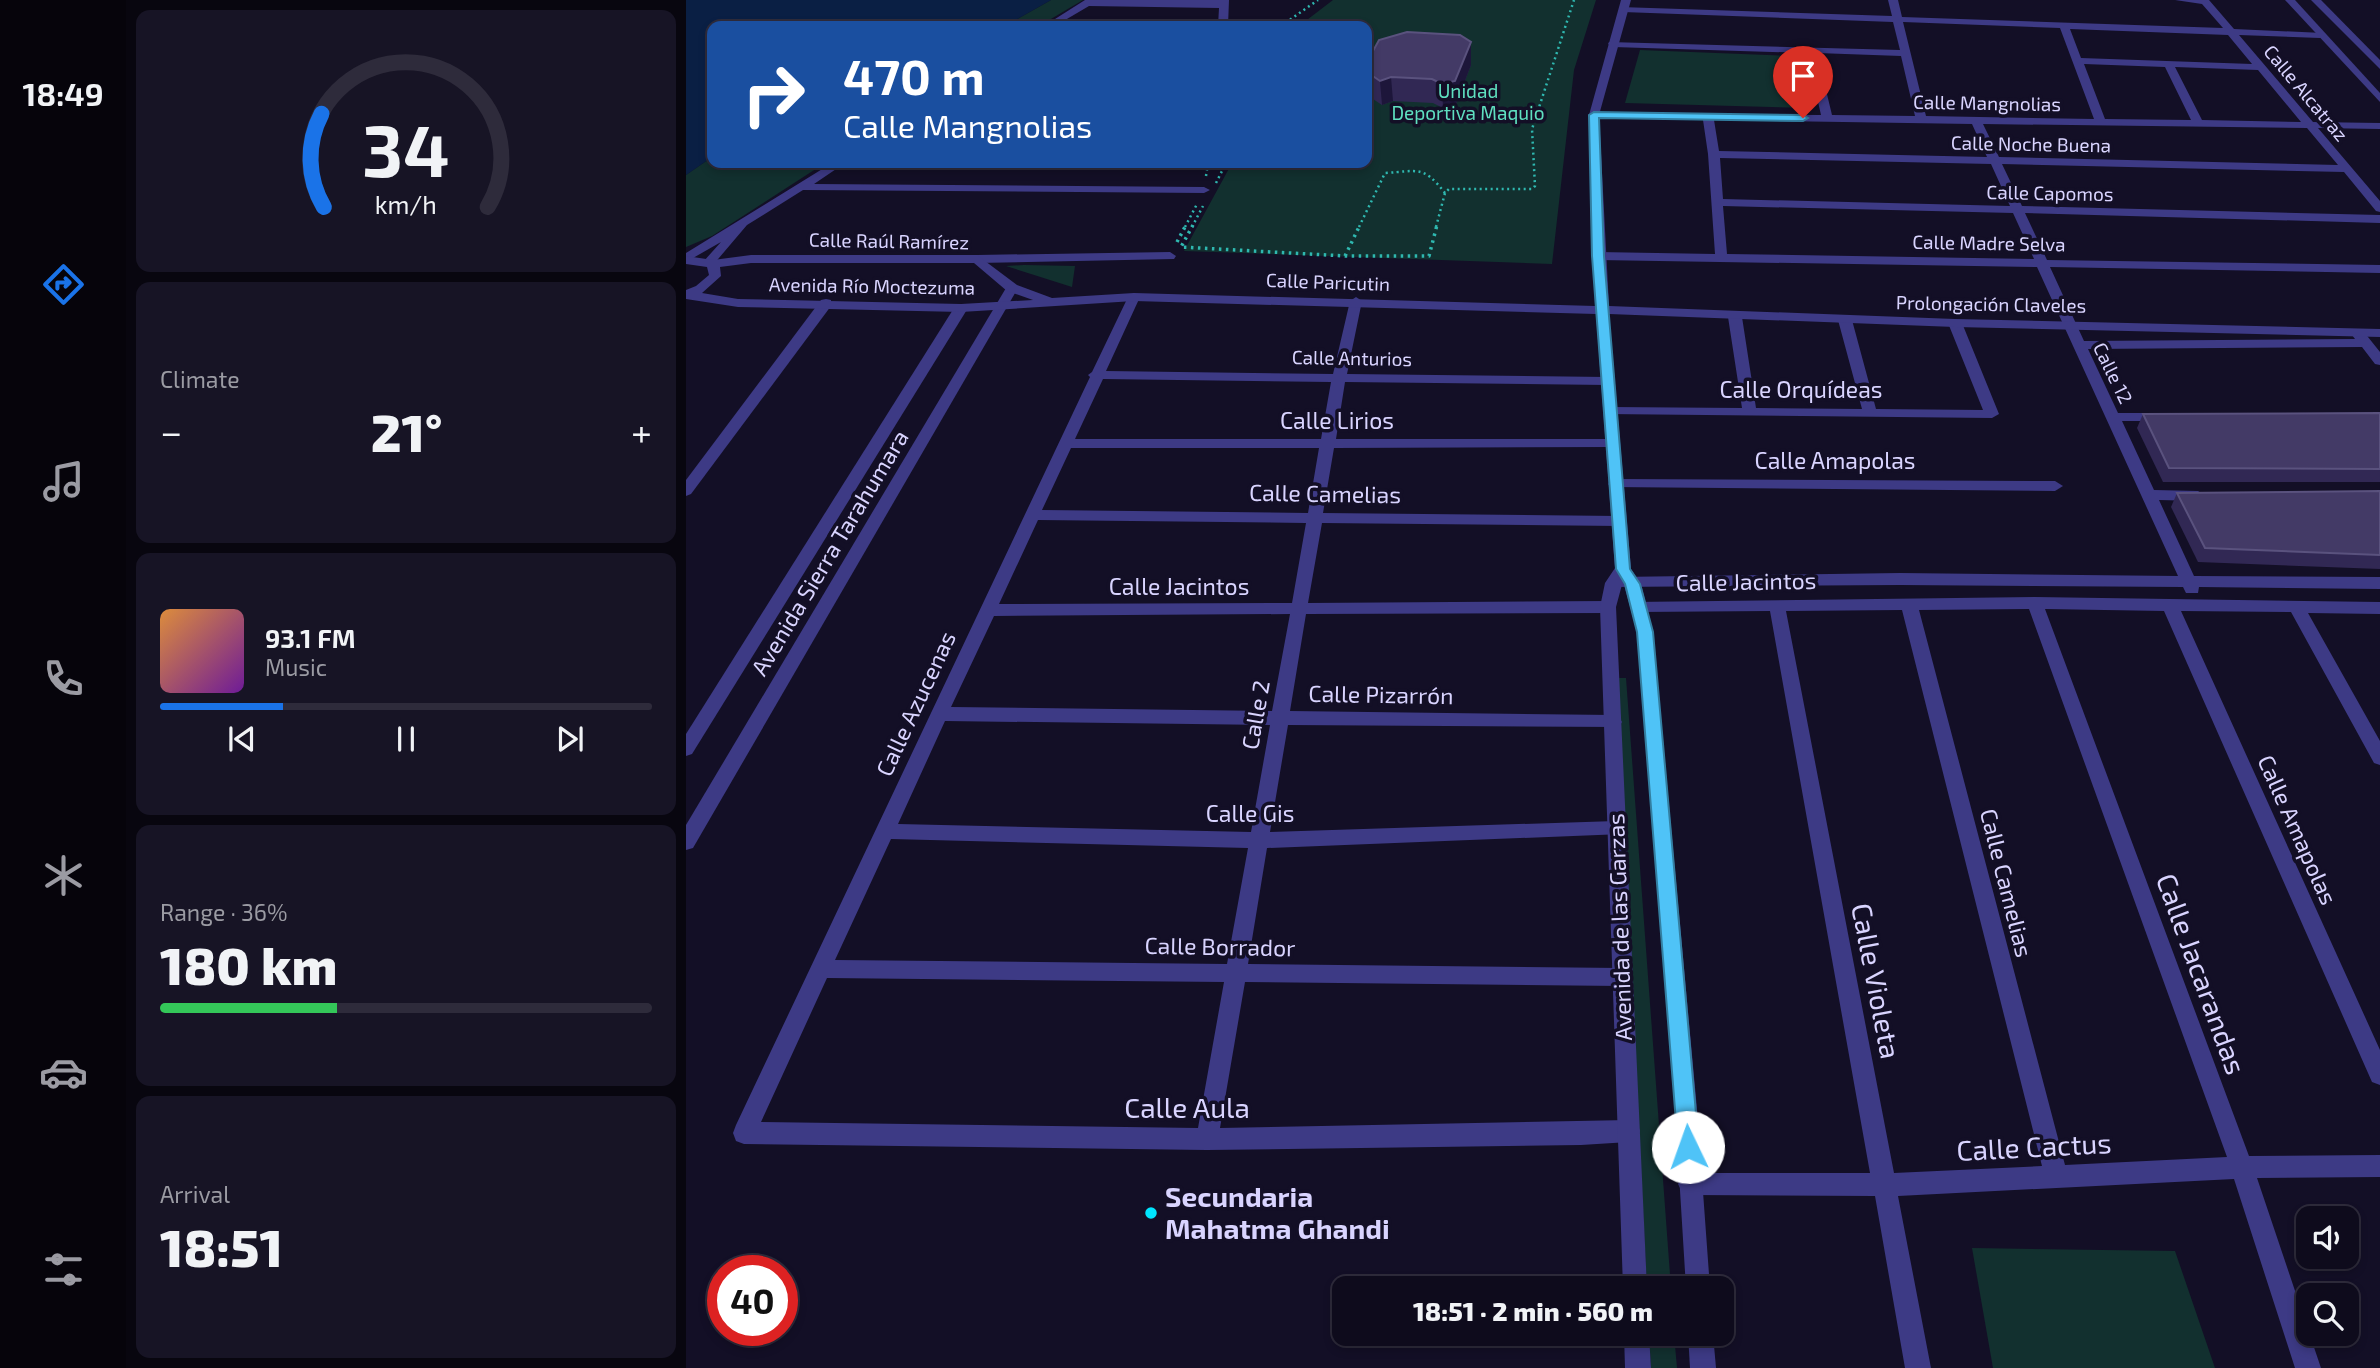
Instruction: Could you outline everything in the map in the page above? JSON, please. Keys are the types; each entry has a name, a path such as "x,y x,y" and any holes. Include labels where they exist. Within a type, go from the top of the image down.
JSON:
{"street":[{"path":"1893,0 1921,120"},
{"path":"2180,0 2205,1"},
{"path":"2290,0 2380,99"},
{"path":"2316,0 2380,66"},
{"path":"1057,21 1089,1 1224,2 1223,21"},
{"name":"Calle Alcatraz","path":"2205,1 2380,208"},
{"path":"1625,4 1897,20 2320,35"},
{"name":"Avenida de las Garzas","path":"1625,4 1594,115 1598,256 1623,569 1633,584 1645,632 1697,1276"},
{"path":"2064,26 2101,122"},
{"path":"1613,44 1905,53"},
{"path":"1811,50 1827,118"},
{"path":"2077,61 2261,67"},
{"path":"2169,65 2198,123"},
{"name":"Calle Mangnolias","path":"1594,115 2380,126"},
{"path":"1708,117 1714,154 1721,258"},
{"name":"Calle 12","path":"1976,120 2200,604"},
{"name":"Calle Noche Buena","path":"1714,154 2347,169"},
{"path":"686,259 723,232 744,223 831,168"},
{"path":"801,187 1208,193"},
{"name":"Calle Capomos","path":"1718,202 2380,219"},
{"path":"689,294 715,276 711,263 744,223"},
{"path":"977,259 1170,256"},
{"name":"Calle Madre Selva","path":"1598,256 2380,269"},
{"name":"Calle Raúl Ramírez","path":"686,259 711,263 751,259 977,259 1012,288 1053,303"},
{"name":"Avenida Sierra Tarahumara","path":"686,842 1012,288"},
{"name":"Avenida Río Moctezuma","path":"689,294 718,302 961,308 1053,303"},
{"name":"Calle Paricutin","path":"1053,303 1134,297 1356,301 1602,313"},
{"name":"Calle Azucenas","path":"744,1133 1063,444 1134,297"},
{"name":"Calle 2","path":"1207,1139 1327,443 1356,301"},
{"path":"686,491 826,303"},
{"name":"Avenida Sierra Tarahumara","path":"686,749 961,308"},
{"name":"Prolongación Claveles","path":"1602,313 2380,333"},
{"path":"1735,317 1750,412"},
{"path":"1845,320 1870,413"},
{"name":"Calle Orquídeas","path":"1610,411 1992,414 1955,324"},
{"path":"2357,332 2380,361"},
{"path":"2078,345 2367,343"},
{"name":"Calle Anturios","path":"1096,375 1607,381"},
{"path":"2113,417 2180,417"},
{"name":"Calle Lirios","path":"1063,444 1611,443"},
{"name":"Calle Amapolas","path":"1616,484 2055,486"},
{"path":"2149,495 2217,496"},
{"name":"Calle Camelias","path":"1031,514 1619,521"},
{"name":"Avenida de las Garzas","path":"1623,569 1613,583 1608,607 1635,1276"},
{"name":"Calle Jacintos","path":"1613,583 1900,579 2380,583"},
{"name":"Calle Camelias","path":"1909,603 2056,1175"},
{"name":"Calle Jacintos","path":"986,610 1298,610 1909,603 2380,608"},
{"name":"Calle Jacarandas","path":"2035,603 2242,1167 2308,1368"},
{"name":"Calle Amapolas","path":"2169,604 2380,1074"},
{"name":"Calle Violeta","path":"1777,605 1919,1368"},
{"path":"2297,608 2374,736 2380,758"},
{"name":"Calle Pizarrón","path":"938,714 1613,722"},
{"name":"Calle Gis","path":"884,831 1259,840 1616,829"},
{"name":"Calle Borrador","path":"820,969 1621,977"},
{"name":"Calle Aula","path":"744,1133 1207,1139 1629,1131"},
{"name":"Calle Cactus","path":"1690,1184 1886,1185 2242,1167 2380,1166"},
{"path":"1638,1346 1639,1368"},
{"path":"1702,1346 1703,1368"}],"path":[{"path":"1289,21 1318,0"},
{"path":"1208,168 1208,193 1181,247 1345,256 1429,256 1445,193 1449,189 1532,189 1535,186 1532,129 1574,0"},
{"path":"1170,256 1223,168"},
{"path":"1345,256 1385,173 1422,171 1430,174 1445,193"}],"green space":[{"path":"1051,0 1083,0 1047,21 1014,21"},
{"name":"Unidad Deportiva Maquio","path":"1333,0 1596,0 1574,70 1552,264 1184,251 1229,168 1372,168 1372,21 1306,21"},
{"path":"1640,50 1790,56 1808,108 1625,103"},
{"path":"707,160 707,168 817,168 712,236 686,247 686,175"},
{"path":"1006,266 1075,266 1072,287"},
{"path":"1616,678 1626,678 1670,1276 1646,1276"},
{"path":"1972,1248 2175,1251 2215,1368 1993,1368"},
{"path":"1650,1346 1675,1346 1677,1368 1651,1368"}],"water":[{"path":"686,0 1051,0 1014,21 707,21 707,160 686,175"}],"building":[{"path":"1407,32 1460,35 1471,42 1455,81 1442,84 1432,79 1391,77 1380,81 1372,75 1372,53 1379,40"},
{"path":"2380,413 2380,469 2169,468 2143,414"},
{"path":"2380,491 2380,555 2205,548 2177,493"}],"place":[{"name":"Secundaria Mahatma Ghandi","path":"1151,1213"}],"route":[{"path":"1688,1147 1645,632 1633,584 1623,569 1611,443 1598,256 1594,115 1803,118"}]}
